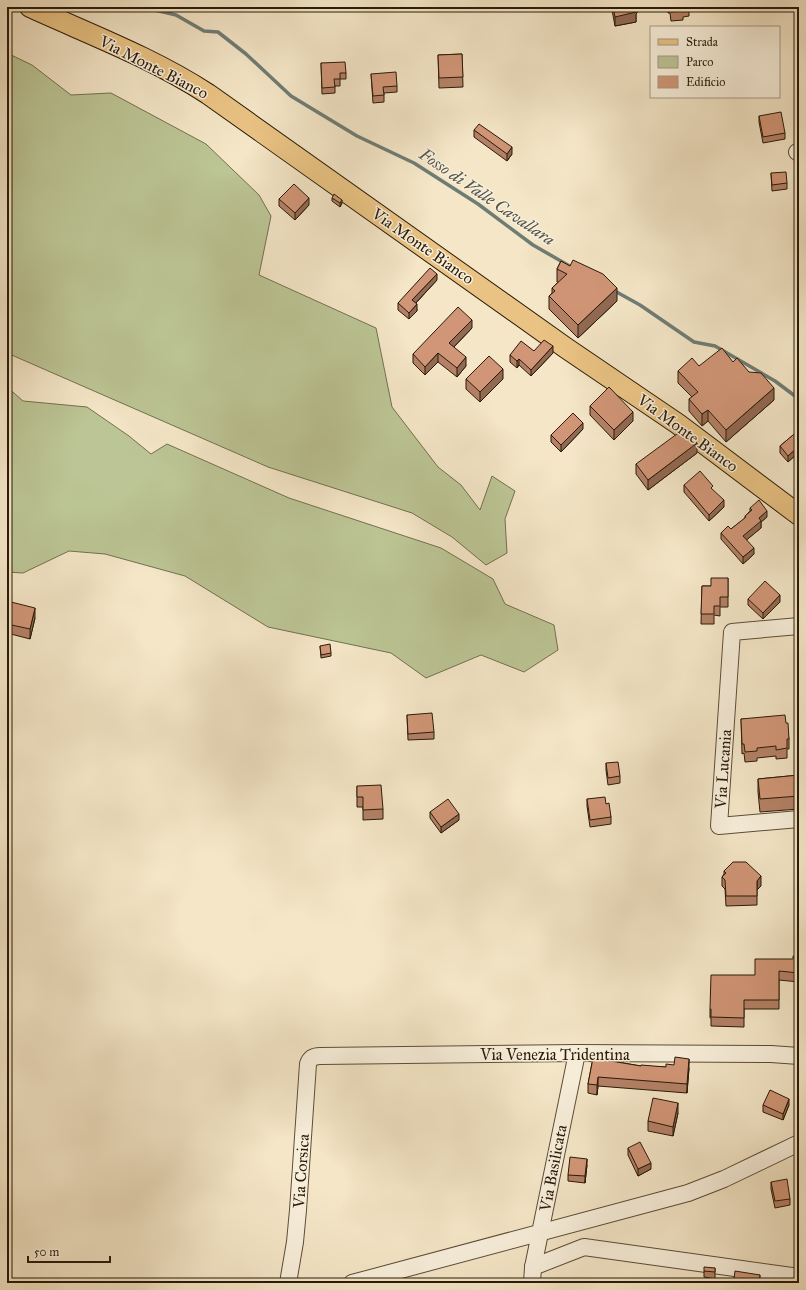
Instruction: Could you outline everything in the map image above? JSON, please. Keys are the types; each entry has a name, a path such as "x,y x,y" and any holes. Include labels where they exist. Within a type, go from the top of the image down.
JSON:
{"main road":[{"name":"Via Monte Bianco","path":"30,7 153,63 208,94 566,348 678,424 799,515"}],"street":[{"name":"Via Lucania","path":"799,626 732,632 719,826 799,819"},
{"name":"Via Venezia Tridentina","path":"311,1058 320,1056 576,1053 771,1054 799,1056"},
{"name":"Via Basilicata","path":"532,1283 533,1266 576,1053"},
{"name":"Via Corsica","path":"288,1283 295,1242 308,1064 311,1058"},
{"path":"352,1283 540,1232 674,1198 699,1190 724,1179 799,1143"},
{"path":"533,1266 584,1248 799,1277"}],"green space":[{"path":"7,53 32,65 71,95 111,93 206,144 259,195 271,216 259,275 376,328 392,407 438,467 461,485 480,510 492,476 515,491 505,519 507,553 486,565 452,537 412,513 268,467 7,353"},
{"path":"7,387 23,401 87,407 129,436 151,454 167,444 289,498 441,548 493,579 505,604 554,625 558,650 524,672 481,655 426,678 391,653 268,627 185,576 105,554 69,551 23,573 7,572"}],"building":[{"path":"613,7 635,7 636,12 615,17"},
{"path":"670,7 687,7 683,8 683,10 671,12"},
{"path":"462,54 463,77 439,78 438,55"},
{"path":"345,62 346,73 340,73 340,79 334,79 335,87 322,88 321,63"},
{"path":"396,72 397,86 383,87 384,95 373,96 371,74"},
{"path":"781,112 785,133 763,137 759,116"},
{"path":"479,124 512,147 507,154 474,130"},
{"path":"786,172 787,183 772,185 771,173"},
{"path":"294,184 309,198 295,213 279,199"},
{"path":"334,194 342,200 340,203 332,198"},
{"path":"573,260 603,274 617,288 578,325 549,296 555,291 552,288 567,274 557,269 561,261 570,266"},
{"path":"430,268 437,274 412,300 417,304 409,313 398,303"},
{"path":"458,307 472,320 449,343 466,357 457,368 438,353 425,367 413,354"},
{"path":"544,340 553,346 531,370 519,359 517,361 510,355 521,341 534,351"},
{"path":"722,348 733,362 737,358 749,372 761,373 774,388 726,430 708,410 702,414 689,399 698,392 678,371 692,358 699,366"},
{"path":"489,356 503,369 480,392 466,379"},
{"path":"609,387 633,412 614,430 590,406"},
{"path":"573,413 583,423 561,445 551,435"},
{"path":"799,430 799,446 788,456 780,446"},
{"path":"681,431 697,443 648,480 636,464"},
{"path":"700,471 713,486 711,488 724,500 709,515 684,485"},
{"path":"759,500 767,511 759,518 761,521 743,536 754,548 743,557 721,533 728,526 731,529 746,517 745,516 752,510 750,508"},
{"path":"711,578 728,578 728,597 720,597 720,606 714,606 714,614 701,614 702,586 711,586"},
{"path":"765,581 780,595 763,613 748,599"},
{"path":"7,601 35,608 30,629 7,624"},
{"path":"330,644 331,653 321,655 320,646"},
{"path":"432,713 434,732 408,734 407,715"},
{"path":"785,715 786,723 788,723 789,739 787,739 787,748 776,750 776,746 757,748 757,751 745,752 744,744 742,744 741,719"},
{"path":"618,762 620,776 608,778 606,763"},
{"path":"799,775 799,796 760,799 758,779"},
{"path":"381,785 383,809 363,810 363,797 357,797 357,786"},
{"path":"605,797 606,804 609,803 611,817 590,820 587,799"},
{"path":"448,799 459,814 441,827 430,812"},
{"path":"733,862 746,862 761,876 757,881 757,896 726,896 725,880 722,877 726,873 724,871"},
{"path":"793,956 799,957 799,973 779,971 779,1000 744,1000 744,1018 711,1017 711,975 755,975 755,959 793,959"},
{"path":"675,1057 689,1059 687,1084 598,1077 597,1085 588,1084 593,1058 641,1066 666,1067 666,1064 674,1065"},
{"path":"770,1090 789,1099 783,1114 763,1105"},
{"path":"653,1098 678,1103 673,1127 648,1121"},
{"path":"640,1142 651,1163 638,1169 628,1148"},
{"path":"570,1157 587,1159 585,1176 568,1175"},
{"path":"787,1179 790,1199 775,1201 771,1182"},
{"path":"704,1267 715,1268 715,1272 704,1271"},
{"path":"735,1271 760,1275 759,1282 734,1279"}],"waterway":[{"name":"Fosso di Valle Cavallara","path":"142,7 176,15 204,31 218,32 246,54 291,96 357,136 414,163 478,204 533,245 573,268"},
{"name":"Fosso di Valle Cavallara","path":"613,290 640,305 694,342 715,346 775,381 799,399"}]}
